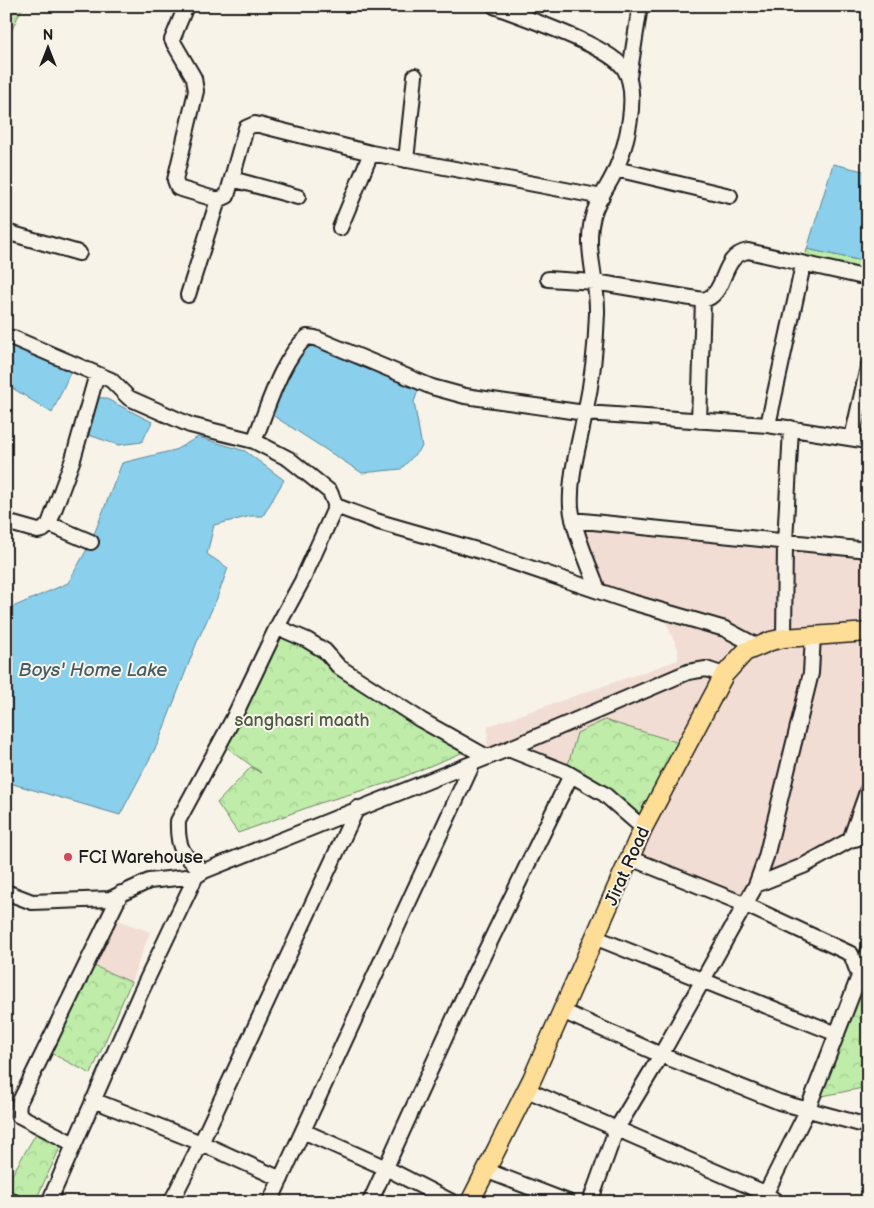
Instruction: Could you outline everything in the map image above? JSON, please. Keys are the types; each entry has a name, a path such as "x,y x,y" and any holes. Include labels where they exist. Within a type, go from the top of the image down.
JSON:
{"main road":[{"name":"Jirat Road","path":"470,1202 527,1090 643,828 724,675 736,659 757,646 784,638 868,632"}],"street":[{"path":"186,6 172,40 194,78 196,91 176,184 178,188 218,200 228,196 244,133 250,125 255,124 371,153 602,197"},
{"path":"494,6 604,52 619,62 629,77"},
{"path":"598,590 573,520 571,507 576,455 593,366 597,311 595,282 589,247 589,231 593,214 616,169 629,122 631,94 629,77 640,6"},
{"path":"406,160 415,76"},
{"path":"340,228 371,153"},
{"path":"616,169 730,196"},
{"path":"232,179 298,197"},
{"path":"188,295 218,200"},
{"path":"6,232 79,253"},
{"path":"548,280 595,282 703,300 714,294 732,257 748,251 803,265 868,278"},
{"path":"768,425 803,265"},
{"path":"699,421 703,300"},
{"path":"254,441 282,374 298,345 306,337 315,338 448,392 585,413 768,425 868,441"},
{"path":"6,338 13,338 112,380 129,398 190,425 254,441 289,459 330,492 336,506 379,522 480,551 725,629 757,646"},
{"path":"852,438 868,367"},
{"path":"6,522 38,531 43,530 48,524 72,459 97,374"},
{"path":"784,638 785,543 791,428"},
{"path":"200,873 187,860 181,848 178,836 178,821 233,719 277,627 306,572 336,506"},
{"path":"573,520 868,550"},
{"path":"48,524 91,542"},
{"path":"277,627 308,640 356,677 421,720 487,757"},
{"path":"590,1202 616,1130 661,1055 701,980 756,885 768,848 811,673 813,635"},
{"path":"6,892 32,902 110,899 149,881 200,873 357,808 508,749 688,672 706,669 724,675"},
{"path":"508,749 571,775 604,794 643,828"},
{"path":"270,1202 473,763"},
{"path":"370,1202 470,983 571,775"},
{"path":"850,840 868,789"},
{"path":"171,1202 201,1143 357,808"},
{"path":"756,885 803,866 850,840 868,836"},
{"path":"630,858 744,904 852,954 864,978"},
{"path":"49,1202 140,994 200,873"},
{"path":"74,1144 18,1115 19,1103 121,893"},
{"path":"594,938 837,1034"},
{"path":"763,1197 807,1111 850,995 864,978 868,953"},
{"path":"562,1010 661,1055 779,1102 868,1126"},
{"path":"527,1090 777,1202"},
{"path":"93,1100 201,1143 281,1179"},
{"path":"303,1131 386,1168 452,1202"},
{"path":"486,1170 568,1202"},
{"path":"6,1198 14,1202"}],"shaded area":[{"path":"573,520 868,550 868,836 756,885 744,904 630,858 686,745 605,720 566,772 508,749 487,757 488,726 678,660 678,649 660,610 598,590"},
{"path":"110,917 150,932 131,982 87,963"}],"green space":[{"path":"6,6 22,8 6,42"},
{"path":"807,249 867,262 868,260 868,278 803,265"},
{"name":"sanghasri maath","path":"277,627 466,751 391,782 320,803 238,833 217,803 251,767 261,773 220,742"},
{"path":"605,720 686,745 643,828 566,772 577,733"},
{"path":"87,963 131,982 91,1074 45,1050"},
{"path":"868,977 868,1087 812,1098 860,978"},
{"path":"38,1130 63,1141 35,1202 14,1202 6,1198 6,1185"}],"water":[{"path":"833,164 868,172 867,262 807,249"},
{"path":"307,337 421,382 414,402 422,447 401,469 362,473 266,411"},
{"path":"6,343 74,364 52,413 6,384"},
{"path":"90,397 105,398 152,422 142,442 118,445 80,432"},
{"name":"Boys' Home Lake","path":"198,437 245,451 284,480 263,516 251,516 214,525 207,554 228,568 158,743 120,815 6,782 6,610 68,583 91,542 122,463 175,450"}],"place":[{"name":"FCI Warehouse","path":"68,857"}]}
